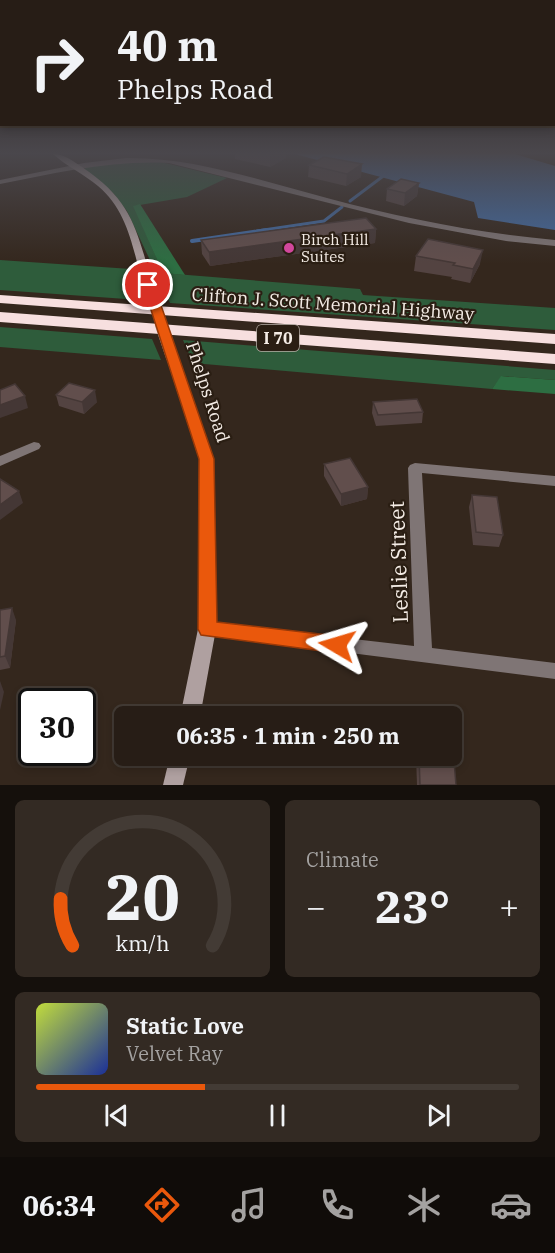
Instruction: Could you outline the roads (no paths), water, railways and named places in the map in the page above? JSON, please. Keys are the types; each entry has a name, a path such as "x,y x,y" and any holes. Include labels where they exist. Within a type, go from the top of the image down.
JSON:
{"highway":[{"name":"Clifton J. Scott Memorial Highway","path":"0,299 555,339"},
{"name":"Clifton J. Scott Memorial Highway","path":"0,317 555,359"}],"street":[{"name":"Phelps Road","path":"106,191 115,198 124,212 206,459 207,629 192,706"},
{"path":"289,191 453,231 510,240 555,243"},
{"path":"0,461 34,447"},
{"name":"Leslie Street","path":"423,655 416,468 555,481"},
{"path":"207,629 555,671"},
{"path":"172,785 177,766"}],"water":[{"path":"432,191 555,191 555,230 478,218 474,202"}],"waterway":[{"path":"350,201 364,191"},
{"path":"257,231 324,221 342,207"},
{"path":"192,241 267,230"}],"place":[{"name":"Birch Hill Suites","path":"289,248"}]}
